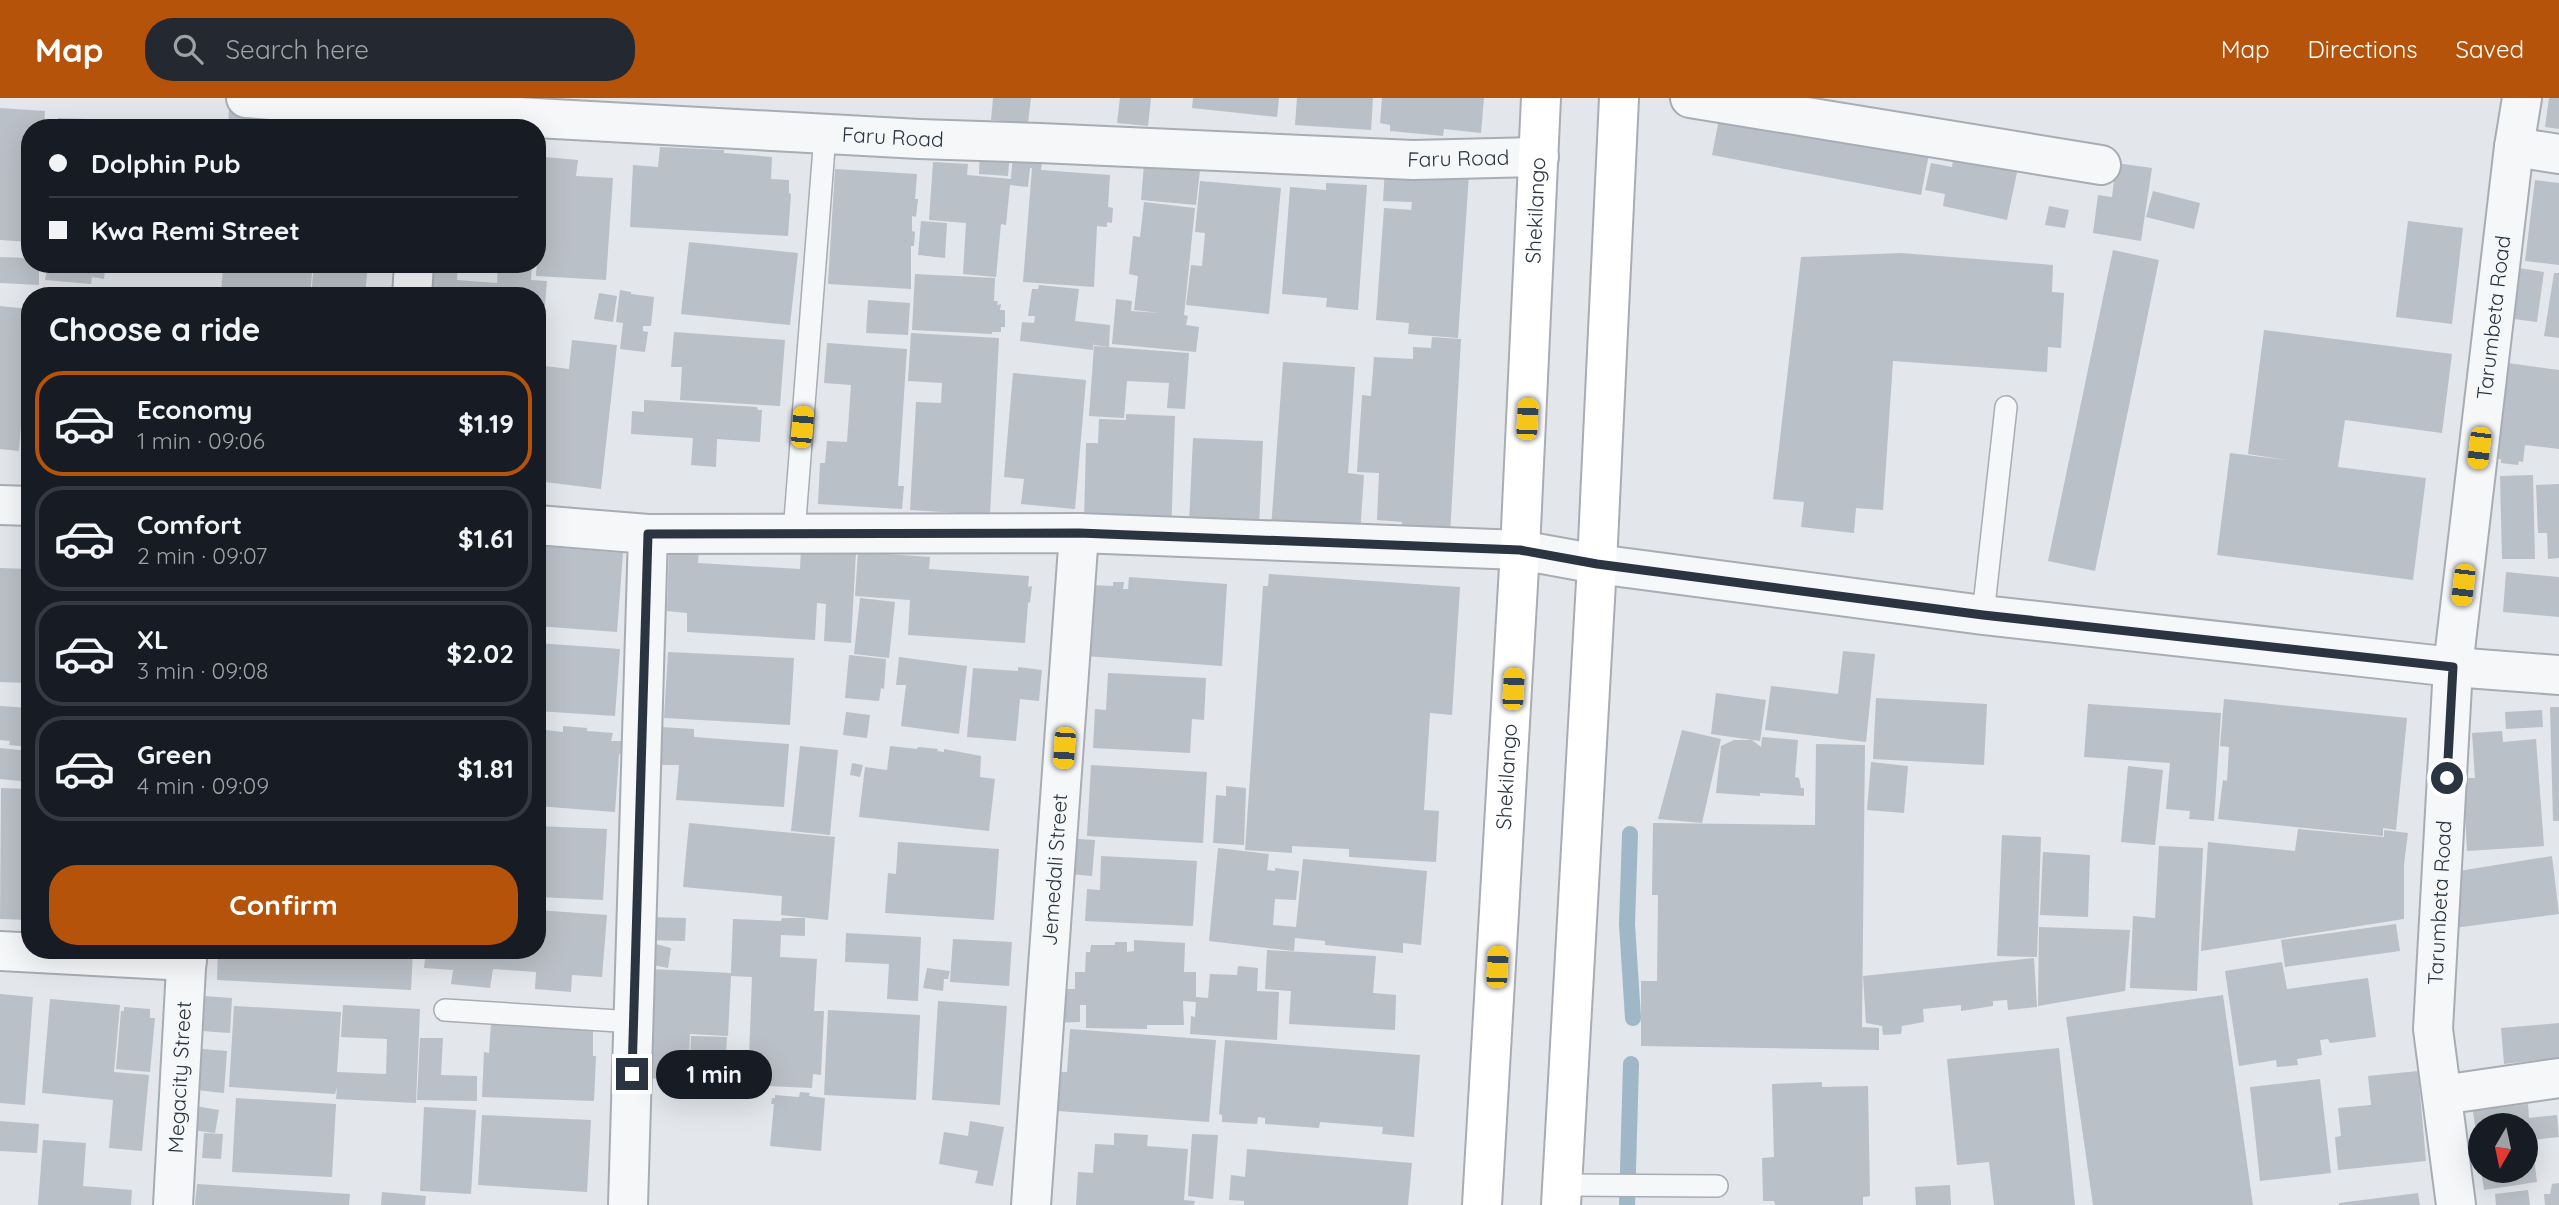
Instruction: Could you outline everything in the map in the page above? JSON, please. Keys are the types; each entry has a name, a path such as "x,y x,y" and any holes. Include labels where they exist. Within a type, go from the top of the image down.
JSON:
{"main road":[{"name":"Shekilango","path":"1482,1205 1520,550 1541,98"},
{"path":"1562,1195 1597,564 1619,98"}],"street":[{"name":"Faru Road","path":"246,98 536,119"},
{"path":"1689,98 2101,164"},
{"name":"Tarumbeta Road","path":"2456,1205 2433,1029 2453,667 2522,98"},
{"name":"Faru Road","path":"546,120 825,135 1413,160 1539,157"},
{"path":"2514,147 2559,154"},
{"path":"0,505 21,506"},
{"path":"546,526 648,534 1079,533 1520,550 1597,564 1983,615 2453,667 2559,675"},
{"name":"Jemedali Street","path":"1031,1205 1079,533"},
{"path":"628,1205 648,534"},
{"path":"0,951 21,952"},
{"name":"Megacity Street","path":"173,1205 187,959"},
{"path":"2442,1095 2559,1078"}],"lane":[{"path":"794,534 825,135"},
{"path":"1983,615 2006,407"},
{"path":"445,1010 634,1022"},
{"path":"1562,1195 1717,1186"}],"building":[{"path":"993,98 1031,98 1028,123 991,120"},
{"path":"1120,98 1151,98 1148,126 1117,123"},
{"path":"1193,98 1279,98 1277,117 1192,108"},
{"path":"1297,98 1373,98 1371,130 1295,125"},
{"path":"1382,98 1484,98 1481,133 1444,129 1443,136 1390,131 1390,125 1380,123"},
{"path":"2549,98 2559,98 2559,129 2545,127"},
{"path":"0,108 45,111 45,119 21,119 21,241 0,240"},
{"path":"229,108 252,109 251,119 228,119"},
{"path":"1721,109 1930,149 1921,195 1712,155"},
{"path":"660,147 724,150 724,153 772,157 771,179 789,180 791,194 788,236 630,227 633,165 658,167"},
{"path":"980,150 1010,152 1008,176 979,174"},
{"path":"1013,152 1043,154 1041,170 1110,175 1108,207 1113,208 1112,223 1107,222 1107,227 1097,226 1094,287 1023,282 1032,168 1028,187 1010,185 1006,225 1001,224 996,277 963,274 966,223 929,220 933,162 968,164 967,175 1011,179"},
{"path":"1954,155 2018,168 2007,220 1943,206 1945,194 1925,190 1931,163 1952,167"},
{"path":"546,157 578,160 576,176 613,178 606,280 536,276 536,273 546,273"},
{"path":"2116,163 2152,168 2141,241 2093,233 2098,195 2112,197"},
{"path":"1144,164 1200,170 1196,205 1141,200"},
{"path":"1385,168 1469,174 1458,338 1408,334 1409,323 1376,320 1384,208 1411,210 1412,202 1383,201"},
{"path":"835,169 917,174 916,217 912,216 912,231 915,232 914,246 911,246 911,289 828,284"},
{"path":"2535,180 2559,183 2559,265 2525,261"},
{"path":"1200,181 1281,188 1269,314 1186,305 1191,265 1202,266 1205,233 1195,232"},
{"path":"1326,183 1367,185 1358,310 1326,307 1327,298 1282,294 1290,187 1326,190"},
{"path":"2153,191 2200,203 2194,229 2146,217"},
{"path":"1144,202 1195,208 1184,315 1188,316 1186,325 1199,327 1196,352 1112,344 1116,299 1132,301 1131,311 1160,313 1134,310 1138,276 1129,274 1133,236 1140,237"},
{"path":"2049,206 2069,210 2065,228 2045,225"},
{"path":"921,221 947,223 945,258 918,255"},
{"path":"2408,221 2463,228 2452,324 2396,317"},
{"path":"689,242 798,253 790,325 681,314"},
{"path":"2113,250 2159,260 2095,571 2048,561"},
{"path":"1901,253 2053,265 2052,292 2064,293 2061,348 2048,347 2047,372 1893,361 1883,510 1856,508 1854,533 1801,527 1804,502 1773,499 1801,257"},
{"path":"0,257 21,258 21,273 39,273 39,285 0,283"},
{"path":"2513,267 2544,272 2537,322 2506,318"},
{"path":"46,273 105,273 104,279 92,277 91,284 45,280"},
{"path":"223,273 312,273 311,287 221,287"},
{"path":"313,273 367,273 366,287 312,287"},
{"path":"423,273 457,273 457,280 497,283 498,273 531,273 531,280 547,281 546,293 546,287 422,287"},
{"path":"2554,273 2559,273 2559,338 2544,336"},
{"path":"915,274 995,278 994,301 998,301 997,305 1001,304 1000,310 1005,310 1005,327 1001,327 1001,332 992,334 912,330"},
{"path":"1039,285 1079,289 1075,321 1110,325 1109,347 1094,345 1094,341 1093,350 1020,341 1022,322 1034,323 1035,316 1028,316 1032,289 1038,289"},
{"path":"620,290 654,297 651,326 643,326 643,331 648,332 645,352 620,349 623,323 616,322"},
{"path":"599,293 617,296 613,322 594,319"},
{"path":"868,300 910,303 908,335 866,333"},
{"path":"0,306 21,308 21,425 19,451 0,449"},
{"path":"2264,330 2452,354 2442,433 2345,420 2338,467 2426,478 2413,580 2217,555 2230,453 2293,461 2248,454"},
{"path":"674,332 785,340 780,406 680,400 682,367 671,367"},
{"path":"911,333 999,338 990,515 910,510 916,402 941,403 942,383 908,381"},
{"path":"1432,337 1461,339 1450,535 1401,533 1402,522 1377,520 1379,473 1357,472 1362,395 1371,396 1374,357 1413,359 1413,347 1431,348"},
{"path":"572,340 617,345 601,489 546,482 546,366 569,369"},
{"path":"827,343 907,349 898,486 904,486 902,509 818,504 820,463 825,463 827,441 847,442 851,385 824,383"},
{"path":"1094,346 1189,353 1185,409 1167,408 1169,383 1127,381 1124,418 1089,416"},
{"path":"1283,362 1355,367 1348,473 1364,475 1360,535 1271,529"},
{"path":"2508,363 2559,370 2559,449 2525,445 2523,462 2519,461 2518,465 2501,463 2501,459 2496,459"},
{"path":"1013,373 1086,380 1075,509 1021,504 1024,479 1004,477"},
{"path":"644,400 757,407 762,410 760,442 717,439 716,467 691,465 693,438 631,434 632,411 644,412"},
{"path":"1126,414 1175,416 1171,535 1084,521 1086,443 1098,443 1099,419 1126,420"},
{"path":"1193,438 1263,441 1259,526 1189,524"},
{"path":"2533,475 2535,559 2502,559 2500,476"},
{"path":"2559,484 2559,558 2548,559 2547,533 2538,533 2536,485"},
{"path":"546,547 623,553 617,632 546,627"},
{"path":"669,547 699,548 698,563 800,569 801,549 856,552 851,643 824,641 826,604 817,603 815,640 687,632 687,613 667,611"},
{"path":"858,552 930,557 929,569 1029,576 1028,587 1032,586 1025,643 908,635 910,600 855,596"},
{"path":"0,568 21,569 21,683 0,682"},
{"path":"2506,572 2559,577 2559,617 2503,612"},
{"path":"1269,574 1460,587 1452,715 1430,713 1424,810 1439,811 1436,862 1349,857 1349,849 1292,846 1292,853 1245,850 1263,586 1268,586"},
{"path":"1129,577 1227,584 1222,666 1085,656 1090,585 1113,586 1113,582 1124,582 1123,589 1128,589"},
{"path":"860,598 895,602 889,658 854,654"},
{"path":"546,644 620,649 615,716 546,712"},
{"path":"1843,651 1875,654 1866,742 1765,730 1771,686 1838,694"},
{"path":"668,652 794,658 790,725 664,718"},
{"path":"849,655 886,659 884,689 881,688 879,701 845,698"},
{"path":"899,657 967,666 959,734 901,726 906,685 896,685"},
{"path":"1018,667 1042,670 1039,701 1020,699 1016,741 967,737 973,668 1018,671"},
{"path":"1108,673 1206,678 1204,720 1192,719 1190,753 1093,748 1095,709 1106,710"},
{"path":"1716,693 1766,700 1760,741 1711,734"},
{"path":"1876,698 1987,704 1984,765 1873,759"},
{"path":"2224,699 2407,718 2396,830 2383,828 2383,836 2218,819 2223,780 2227,781 2229,747 2220,746"},
{"path":"2088,704 2221,713 2214,821 2189,819 2190,811 2166,809 2170,763 2084,757"},
{"path":"0,706 21,707 21,746 9,745 10,741 0,740"},
{"path":"2550,707 2559,707 2559,821 2553,821"},
{"path":"2542,710 2543,727 2506,729 2505,712"},
{"path":"846,712 870,715 867,738 843,735"},
{"path":"563,726 587,728 587,731 613,733 611,741 624,741 623,755 619,754 615,812 546,807 546,730 563,732"},
{"path":"661,727 694,729 694,737 789,744 784,807 676,800 679,765 658,765"},
{"path":"1682,730 1721,739 1702,823 1658,819"},
{"path":"2502,731 2503,742 2536,739 2544,846 2467,851 2463,778 2475,778 2472,733"},
{"path":"1762,737 1798,740 1795,777 1799,778 1801,788 1804,788 1804,796 1716,793 1721,746 1734,740 1752,740 1761,747"},
{"path":"1816,744 1865,745 1862,1027 1879,1028 1879,1050 1641,1046 1641,981 1657,981 1658,895 1652,895 1653,823 1815,825"},
{"path":"800,746 838,750 830,835 791,831"},
{"path":"890,746 938,749 937,751 944,752 944,749 981,756 980,777 995,779 989,831 859,817 865,767 887,770"},
{"path":"0,748 21,750 21,781 0,779"},
{"path":"1871,762 1908,766 1904,813 1867,810"},
{"path":"852,763 863,765 860,777 850,775"},
{"path":"1091,765 1207,772 1203,843 1087,836"},
{"path":"2128,766 2163,770 2155,845 2121,842"},
{"path":"1226,786 1246,788 1244,845 1213,843 1216,795 1226,796"},
{"path":"1,788 21,789 21,920 0,919"},
{"path":"689,823 835,837 828,920 781,915 782,896 683,887"},
{"path":"546,826 607,829 603,900 546,897"},
{"path":"2298,829 2384,837 2384,830 2408,833 2404,864 2404,919 2201,951 2208,842 2295,851"},
{"path":"2002,835 2041,837 2037,957 1997,956"},
{"path":"1061,838 1095,840 1092,876 1058,873"},
{"path":"898,842 999,849 994,920 885,913 888,873 896,874"},
{"path":"2159,846 2203,848 2197,991 2130,988 2133,916 2155,918"},
{"path":"1218,848 1269,854 1267,870 1275,871 1275,868 1299,871 1296,900 1275,899 1273,925 1296,927 1303,859 1427,871 1421,945 1403,943 1403,953 1325,945 1325,941 1295,938 1294,951 1209,941"},
{"path":"2043,852 2090,855 2088,917 2040,915"},
{"path":"1101,856 1197,861 1193,926 1085,921 1087,889 1100,890"},
{"path":"2552,856 2559,914 2454,928 2447,873"},
{"path":"546,911 607,915 602,977 572,975 571,992 535,989 536,972 493,969 490,988 451,984 453,970 424,968 425,959 546,959"},
{"path":"647,917 686,918 685,941 646,940"},
{"path":"782,918 805,918 805,936 781,935 780,957 817,959 814,1011 824,1011 821,1075 813,1074 812,1088 748,1085 752,977 731,976 728,1036 690,1034 688,1081 646,1078 651,969 731,973 733,919 781,921"},
{"path":"2396,924 2400,951 2285,967 2281,940"},
{"path":"2039,927 2130,930 2125,991 2038,1006"},
{"path":"846,933 921,937 918,1001 887,999 889,964 845,962"},
{"path":"953,939 1012,942 1009,986 950,982"},
{"path":"1134,940 1185,943 1184,972 1196,972 1196,997 1208,998 1210,974 1237,975 1238,966 1258,968 1257,991 1279,992 1277,1040 1190,1034 1191,1016 1195,1017 1196,1002 1183,1001 1184,1025 1147,1025 1147,1029 1086,1028 1086,1005 1080,1005 1080,1022 1046,1023 1059,989 1075,989 1075,972 1085,972 1086,952 1090,952 1091,945 1127,942 1127,952 1134,951"},
{"path":"652,943 671,948 668,968 648,964"},
{"path":"1267,950 1376,956 1373,993 1396,995 1395,1030 1289,1024 1291,991 1265,989"},
{"path":"2034,958 2037,1007 2008,1010 2007,1000 1993,1001 1993,1006 1961,1011 1961,1005 1923,1009 1924,1022 1902,1026 1901,1034 1883,1035 1882,1026 1866,1023 1863,976"},
{"path":"218,959 413,959 411,990 217,980"},
{"path":"2282,962 2287,989 2368,978 2376,1037 2330,1043 2328,1039 2320,1040 2322,1055 2297,1059 2298,1065 2277,1067 2276,1060 2239,1066 2225,971"},
{"path":"927,968 950,971 948,979 944,979 943,991 923,988"},
{"path":"0,994 33,997 25,1105 0,1103"},
{"path":"2223,995 2253,1205 2093,1205 2066,1017"},
{"path":"203,996 232,998 230,1033 201,1031"},
{"path":"50,999 120,1005 114,1072 149,1075 142,1151 109,1148 113,1100 42,1093"},
{"path":"938,1001 1007,1006 1000,1105 932,1100"},
{"path":"343,1005 420,1009 416,1103 336,1099 337,1087 335,1094 229,1087 234,1006 341,1012 337,1072 386,1074 387,1039 341,1037"},
{"path":"124,1007 150,1009 150,1018 155,1018 150,1072 116,1069 121,1011 124,1011"},
{"path":"828,1010 920,1015 916,1100 824,1095"},
{"path":"491,1023 593,1027 593,1056 596,1056 594,1101 482,1097 484,1052 489,1053"},
{"path":"2559,1023 2559,1058 2504,1064 2501,1028"},
{"path":"1070,1029 1216,1040 1209,1122 1058,1111 1061,1072 1067,1072"},
{"path":"691,1036 727,1037 724,1088 689,1086"},
{"path":"420,1038 443,1038 441,1075 477,1076 477,1101 417,1100"},
{"path":"1225,1040 1420,1055 1414,1137 1382,1134 1383,1127 1320,1122 1319,1128 1265,1124 1265,1118 1258,1117 1257,1124 1222,1122 1222,1115 1219,1114"},
{"path":"191,1048 227,1051 224,1093 187,1089"},
{"path":"2059,1048 2075,1205 1994,1205 1989,1162 1957,1165 1947,1059"},
{"path":"2418,1071 2426,1161 2338,1170 2335,1137 2341,1136 2338,1108 2371,1105 2368,1076"},
{"path":"2320,1079 2331,1173 2260,1181 2250,1087"},
{"path":"1822,1082 1822,1087 1868,1086 1870,1196 1863,1197 1863,1205 1775,1205 1774,1201 1763,1201 1762,1158 1774,1157 1772,1084"},
{"path":"800,1092 825,1098 821,1151 770,1146 774,1104 771,1104 772,1098 775,1098 775,1095 799,1097"},
{"path":"236,1098 336,1104 332,1177 232,1172"},
{"path":"2528,1104 2529,1113 2473,1113"},
{"path":"195,1106 219,1110 215,1133 191,1130"},
{"path":"424,1107 476,1110 471,1194 420,1191"},
{"path":"482,1115 591,1120 587,1192 478,1185"},
{"path":"2557,1115 2559,1137 2538,1139 2538,1117"},
{"path":"0,1121 39,1124 37,1153 0,1151"},
{"path":"970,1121 1004,1127 993,1186 975,1183 978,1171 939,1164 944,1132 968,1136"},
{"path":"204,1133 223,1134 221,1159 202,1158"},
{"path":"1114,1133 1148,1135 1147,1146 1188,1149 1184,1200 1195,1201 1194,1205 1076,1205 1078,1172 1093,1173 1095,1144 1114,1145"},
{"path":"1192,1134 1218,1135 1213,1199 1188,1196"},
{"path":"43,1140 86,1143 83,1186 132,1190 131,1205 38,1205"},
{"path":"1247,1149 1412,1163 1408,1205 1244,1205 1244,1201 1229,1200 1231,1175 1245,1177"},
{"path":"2483,1183 2530,1183 2484,1190"},
{"path":"2559,1183 2559,1205 2545,1205 2544,1194 2550,1194 2552,1184"},
{"path":"197,1184 350,1194 349,1205 195,1205"},
{"path":"1950,1185 1951,1205 1916,1205 1915,1187"},
{"path":"2528,1190 2530,1205 2496,1205 2495,1194"},
{"path":"382,1192 426,1196 425,1205 381,1205"},
{"path":"2418,1193 2420,1205 2339,1205 2339,1203"}],"waterway":[{"path":"1630,834 1627,924 1633,1018"},
{"path":"1627,1205 1631,1064"}],"route":[{"path":"632,1074 648,534 1079,533 1520,550 1597,564 1983,615 2453,667 2447,778"}]}
